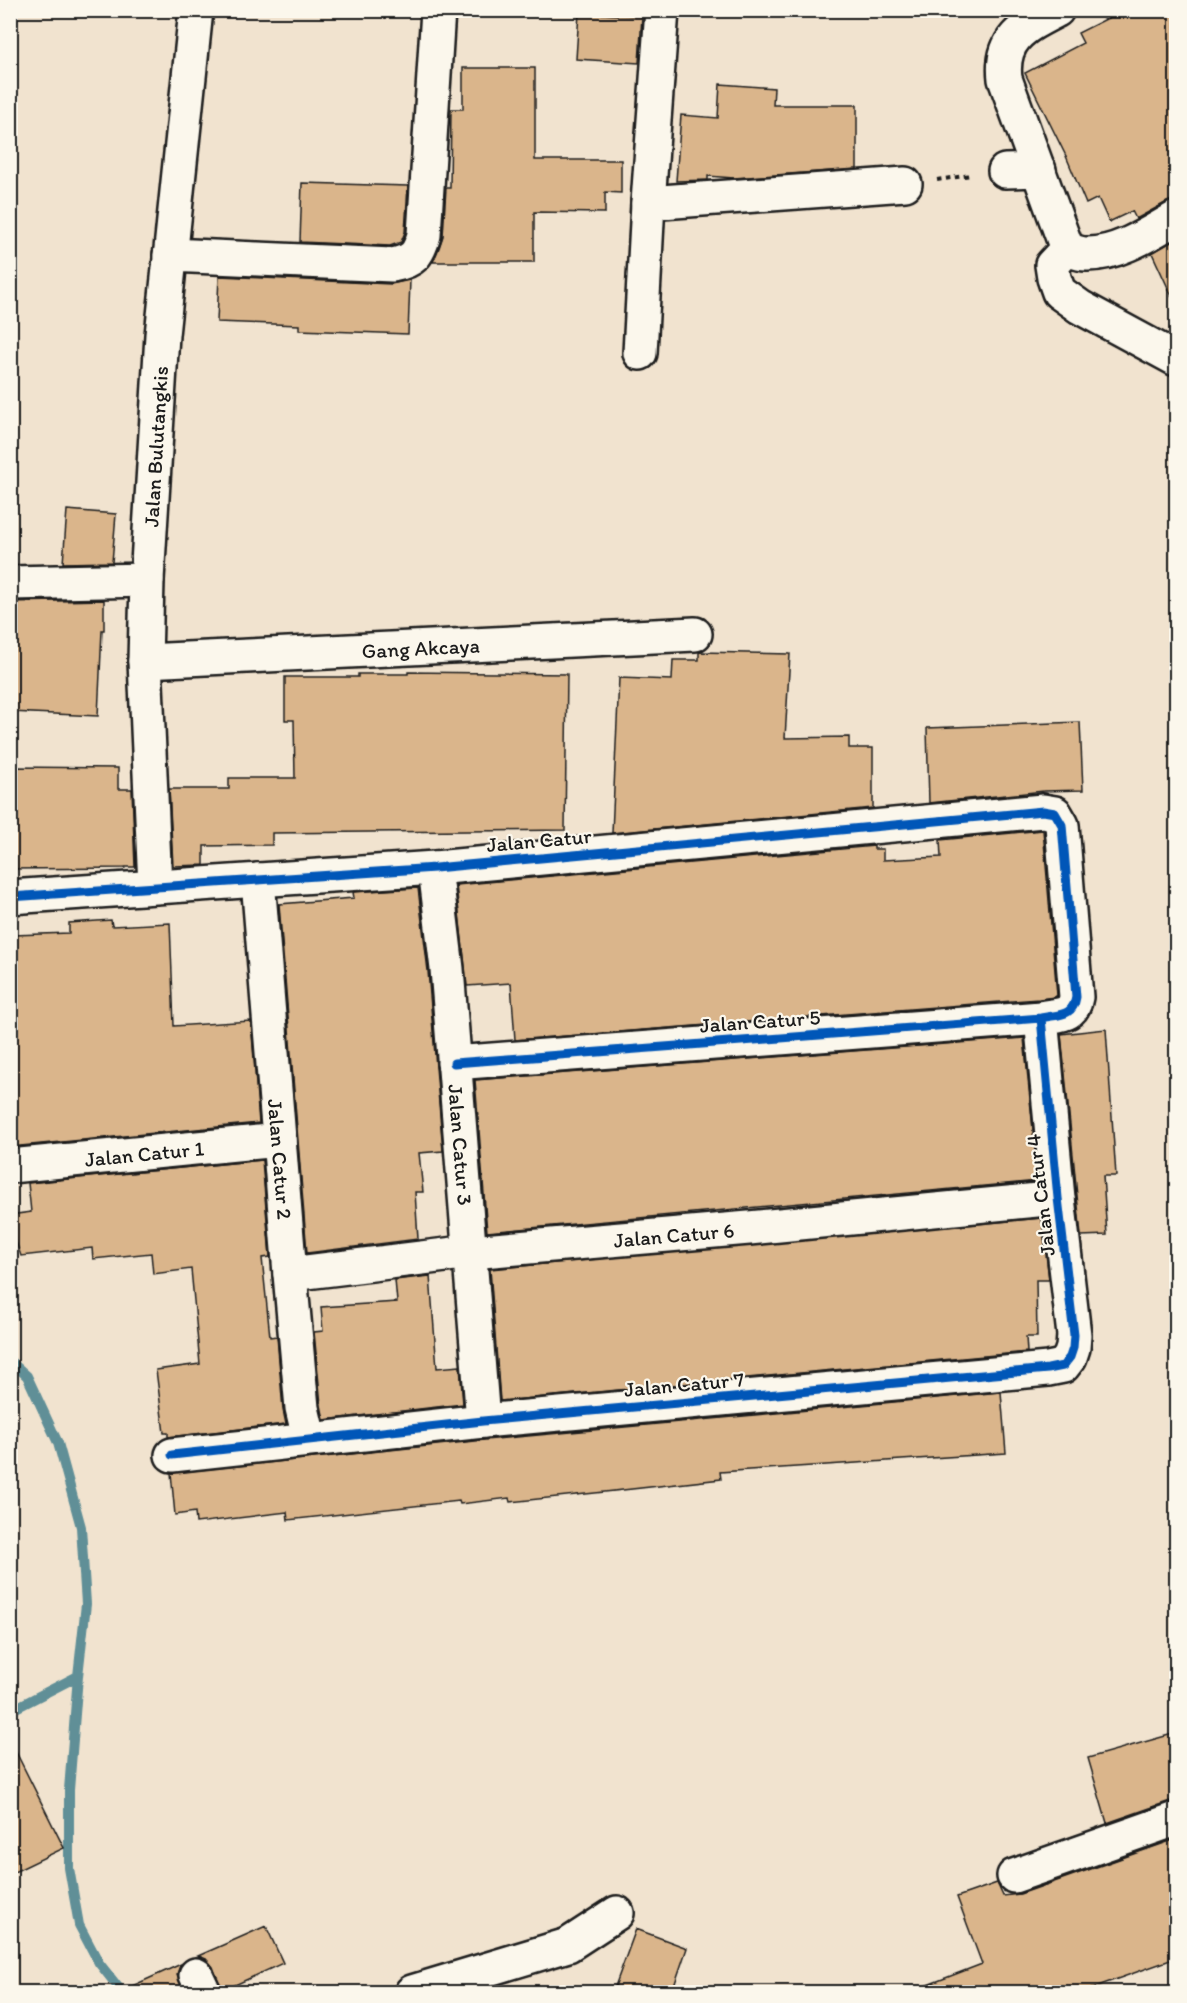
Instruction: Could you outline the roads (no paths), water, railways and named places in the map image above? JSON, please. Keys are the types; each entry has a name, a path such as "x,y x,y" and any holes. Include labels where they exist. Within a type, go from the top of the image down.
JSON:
{"street":[{"name":"Jalan Bulutangkis","path":"155,886 145,661 147,580 162,334 196,10"},
{"path":"170,255 392,266 406,262 419,252 424,235 438,10"},
{"path":"640,353 662,10"},
{"path":"1057,10 1018,34 1008,47 1004,68 1005,79 1068,249"},
{"path":"1005,171 1039,170"},
{"path":"648,204 905,184"},
{"path":"1068,249 1083,254 1094,254 1115,248 1138,239 1176,218"},
{"path":"1068,249 1052,265 1059,292 1080,307 1176,359"},
{"path":"10,583 147,580"},
{"name":"Gang Akcaya","path":"145,661 695,634"},
{"name":"Jalan Catur","path":"10,897 435,868 1043,811 1055,813 1062,825 1076,997 1073,1009 1055,1015"},
{"name":"Jalan Catur 3","path":"435,868 447,969 483,1421"},
{"name":"Jalan Catur 2","path":"258,880 302,1408 309,1438"},
{"name":"Jalan Catur 5","path":"454,1063 1055,1015"},
{"name":"Jalan Catur 4","path":"1055,1015 1058,1198 1074,1335 1070,1357 1063,1366"},
{"name":"Jalan Catur 1","path":"10,1166 279,1140"},
{"name":"Jalan Catur 6","path":"290,1274 471,1252 1058,1198"},
{"name":"Jalan Catur 7","path":"172,1455 309,1438 1063,1366"},
{"path":"1014,1876 1176,1819"},
{"path":"412,1992 568,1945 617,1913"}],"waterway":[{"path":"10,1361 27,1376 58,1443 81,1527 86,1604 69,1790 69,1868 79,1925 99,1963 122,1992"},
{"path":"10,1711 78,1676"}]}
